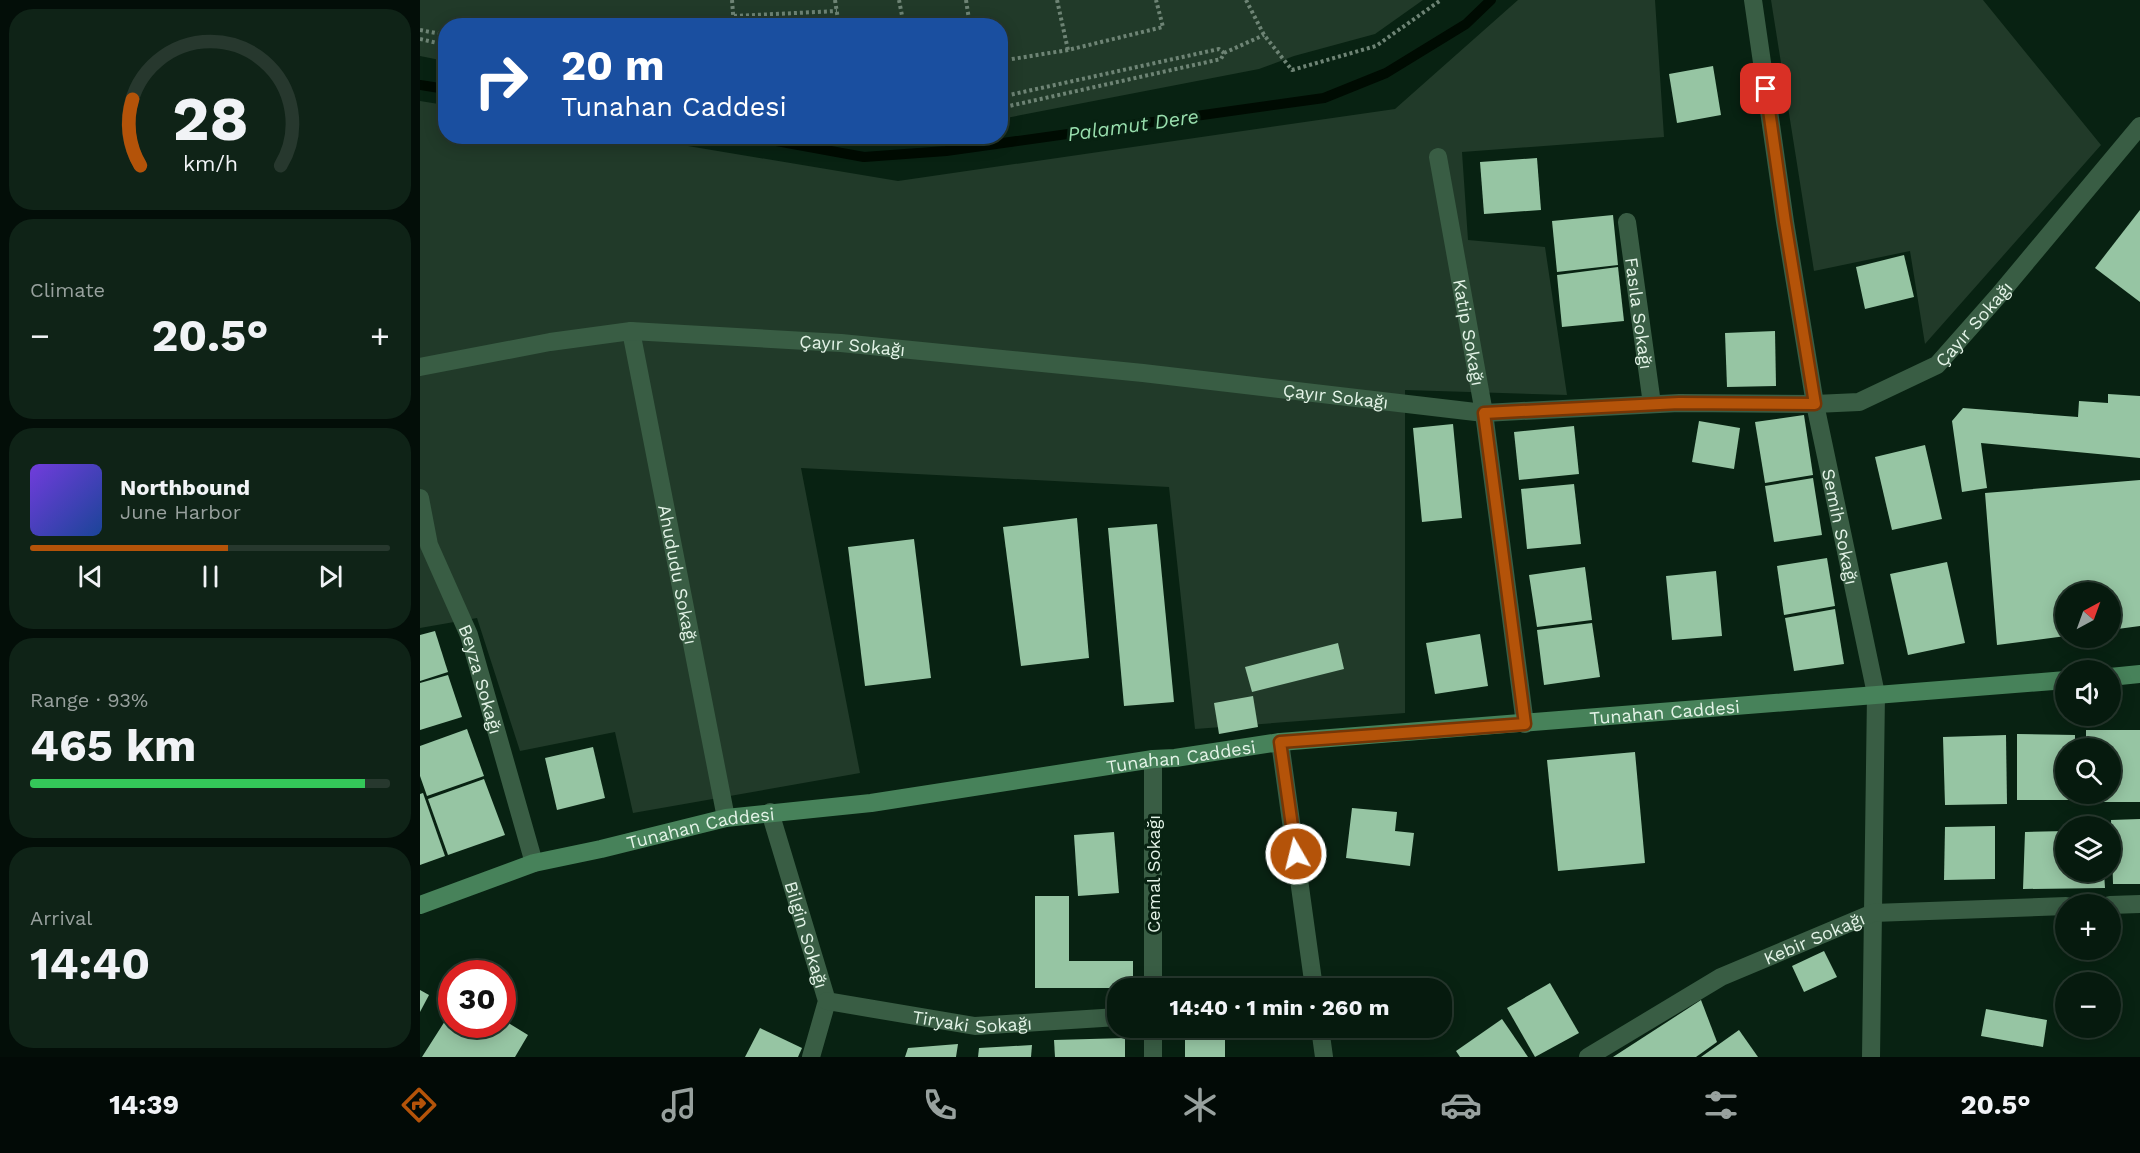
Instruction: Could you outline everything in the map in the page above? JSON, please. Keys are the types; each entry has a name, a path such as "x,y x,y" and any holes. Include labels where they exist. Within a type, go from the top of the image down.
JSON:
{"street":[{"name":"Semih Sokağı","path":"1754,0 1785,222 1815,404 1876,694 1871,1057"},
{"name":"Çayır Sokağı","path":"420,367 550,342 632,331 841,343 1143,373 1484,413 1652,404 1859,402 1937,365 1998,296 2140,126"},
{"name":"Katip Sokağı","path":"1438,158 1484,413 1525,724"},
{"name":"Fasıla Sokağı","path":"1627,222 1652,404"},
{"name":"Ahududu Sokağı","path":"632,331 726,818"},
{"name":"Beyza Sokağı","path":"420,498 429,545 469,635 534,862"},
{"path":"2121,676 2140,674"},
{"name":"Tunahan Caddesi","path":"420,905 534,862 601,849 726,818 871,803 1153,759 1175,758 1280,742 2055,681"},
{"path":"1280,742 1313,978"},
{"name":"Cemal Sokağı","path":"1153,759 1153,978"},
{"name":"Bilgin Sokağı","path":"770,812 827,1001 811,1057"},
{"path":"2121,905 2140,904"},
{"name":"Kebir Sokağı","path":"1588,1057 1721,977 1873,913 2055,906"},
{"name":"Tiryaki Sokağı","path":"827,1001 975,1026 1107,1018"},
{"path":"1153,1038 1153,1057"},
{"path":"1321,1038 1324,1057"}],"path":[{"path":"732,0 734,16 837,11"},
{"path":"835,0 838,18"},
{"path":"899,0 902,18"},
{"path":"966,0 969,18"},
{"path":"1057,0 1068,50"},
{"path":"1008,60 1068,50 1163,27 1156,0"},
{"path":"1246,0 1264,35 1292,70 1376,46 1441,0"},
{"path":"420,30 438,33"},
{"path":"1008,106 1221,59 1224,53 1264,35"},
{"path":"420,39 438,43"},
{"path":"1008,95 1220,50 1224,53"}],"green space":[{"path":"420,0 1423,0 1375,34 1294,56 1259,69 1008,118 1008,18 438,18 438,60 420,56"},
{"path":"1518,0 1655,0 1664,137 1462,152 1468,240 1545,247 1567,395 1405,390 1405,713 1195,729 1169,487 801,468 860,773 633,813 615,732 520,751 477,618 420,628 420,101 438,104 438,144 676,144 898,181 1395,109"},
{"path":"1771,0 1983,0 2101,145 1925,344 1910,251 1814,271"}],"building":[{"path":"1713,66 1721,115 1677,123 1669,74"},
{"path":"1537,158 1541,210 1484,214 1480,162"},
{"path":"2140,210 2140,302 2095,268"},
{"path":"1613,215 1618,265 1557,272 1552,221"},
{"path":"1904,255 1914,297 1865,309 1856,267"},
{"path":"1618,267 1624,321 1562,327 1557,275"},
{"path":"1775,331 1776,386 1727,387 1725,333"},
{"path":"2108,394 2140,396 2140,458 1981,443 1987,488 1962,492 1952,421 1963,408 2078,417 2079,401 2108,403"},
{"path":"1804,415 1813,475 1765,483 1755,422"},
{"path":"1699,421 1740,428 1734,469 1692,462"},
{"path":"1453,424 1462,518 1422,522 1413,428"},
{"path":"1574,426 1579,474 1519,480 1514,432"},
{"path":"1925,445 1942,519 1892,530 1875,457"},
{"path":"1813,478 1822,535 1774,542 1765,486"},
{"path":"2140,480 2140,626 2121,629 2121,582 2055,582 2055,637 1997,645 1985,493"},
{"path":"1574,484 1581,544 1527,549 1521,489"},
{"path":"1077,518 1089,658 1021,666 1003,527"},
{"path":"1157,524 1174,702 1124,706 1108,528"},
{"path":"914,539 931,678 865,686 848,547"},
{"path":"1827,558 1835,606 1784,615 1777,566"},
{"path":"1947,562 1965,643 1908,655 1890,574"},
{"path":"1585,567 1592,620 1537,627 1529,575"},
{"path":"1716,571 1722,636 1672,640 1666,576"},
{"path":"1835,609 1844,664 1794,671 1785,618"},
{"path":"1592,623 1600,677 1544,685 1537,630"},
{"path":"435,631 448,672 420,681 420,635"},
{"path":"1480,634 1488,686 1435,694 1426,643"},
{"path":"1338,643 1344,669 1252,692 1245,667"},
{"path":"448,675 462,717 420,730 420,683"},
{"path":"1253,696 1258,727 1219,734 1214,703"},
{"path":"467,729 484,776 427,796 420,776 420,746"},
{"path":"2086,730 2140,730 2140,802 2121,802 2121,738 2086,738"},
{"path":"2017,734 2075,735 2075,738 2055,738 2055,800 2017,800"},
{"path":"2006,735 2007,804 1945,805 1943,737"},
{"path":"593,747 605,798 557,810 545,758"},
{"path":"1635,752 1645,863 1558,871 1547,760"},
{"path":"484,779 505,835 448,855 428,799"},
{"path":"423,793 445,856 420,865 420,794"},
{"path":"1352,808 1397,812 1395,831 1414,833 1410,866 1346,858"},
{"path":"2140,819 2140,884 2113,884 2113,882 2121,882 2121,820"},
{"path":"1995,826 1995,879 1944,880 1945,827"},
{"path":"2055,831 2055,882 2105,882 2105,888 2023,889 2025,832"},
{"path":"1114,832 1119,893 1078,896 1074,835"},
{"path":"1035,896 1069,896 1069,961 1133,961 1133,978 1107,978 1107,988 1035,988"},
{"path":"1824,951 1837,977 1804,992 1792,966"},
{"path":"1550,983 1579,1033 1535,1057 1507,1008"},
{"path":"420,990 429,995 420,1012"},
{"path":"1701,1000 1717,1042 1696,1057 1613,1057"},
{"path":"1986,1009 2047,1020 2043,1047 1981,1036"},
{"path":"1502,1019 1528,1057 1460,1057 1456,1051"},
{"path":"516,1028 528,1035 515,1057 422,1057 438,1032 438,1038 516,1038"},
{"path":"760,1028 802,1048 798,1057 745,1057"},
{"path":"1739,1030 1758,1057 1701,1057"},
{"path":"1125,1038 1125,1057 1055,1057 1054,1040"},
{"path":"1185,1038 1225,1038 1225,1057 1185,1057"},
{"path":"958,1044 956,1057 905,1057 908,1048"},
{"path":"1032,1045 1031,1057 978,1057 979,1048"}],"waterway":[{"name":"Palamut Dere","path":"1008,142 1324,98 1386,73 1466,24 1491,0"},
{"name":"Palamut Dere","path":"420,85 438,88"},
{"name":"Palamut Dere","path":"792,144 864,157 946,151 996,144"}],"route":[{"path":"1296,854 1280,742 1525,724 1484,413 1679,403 1815,404 1766,89"}]}
